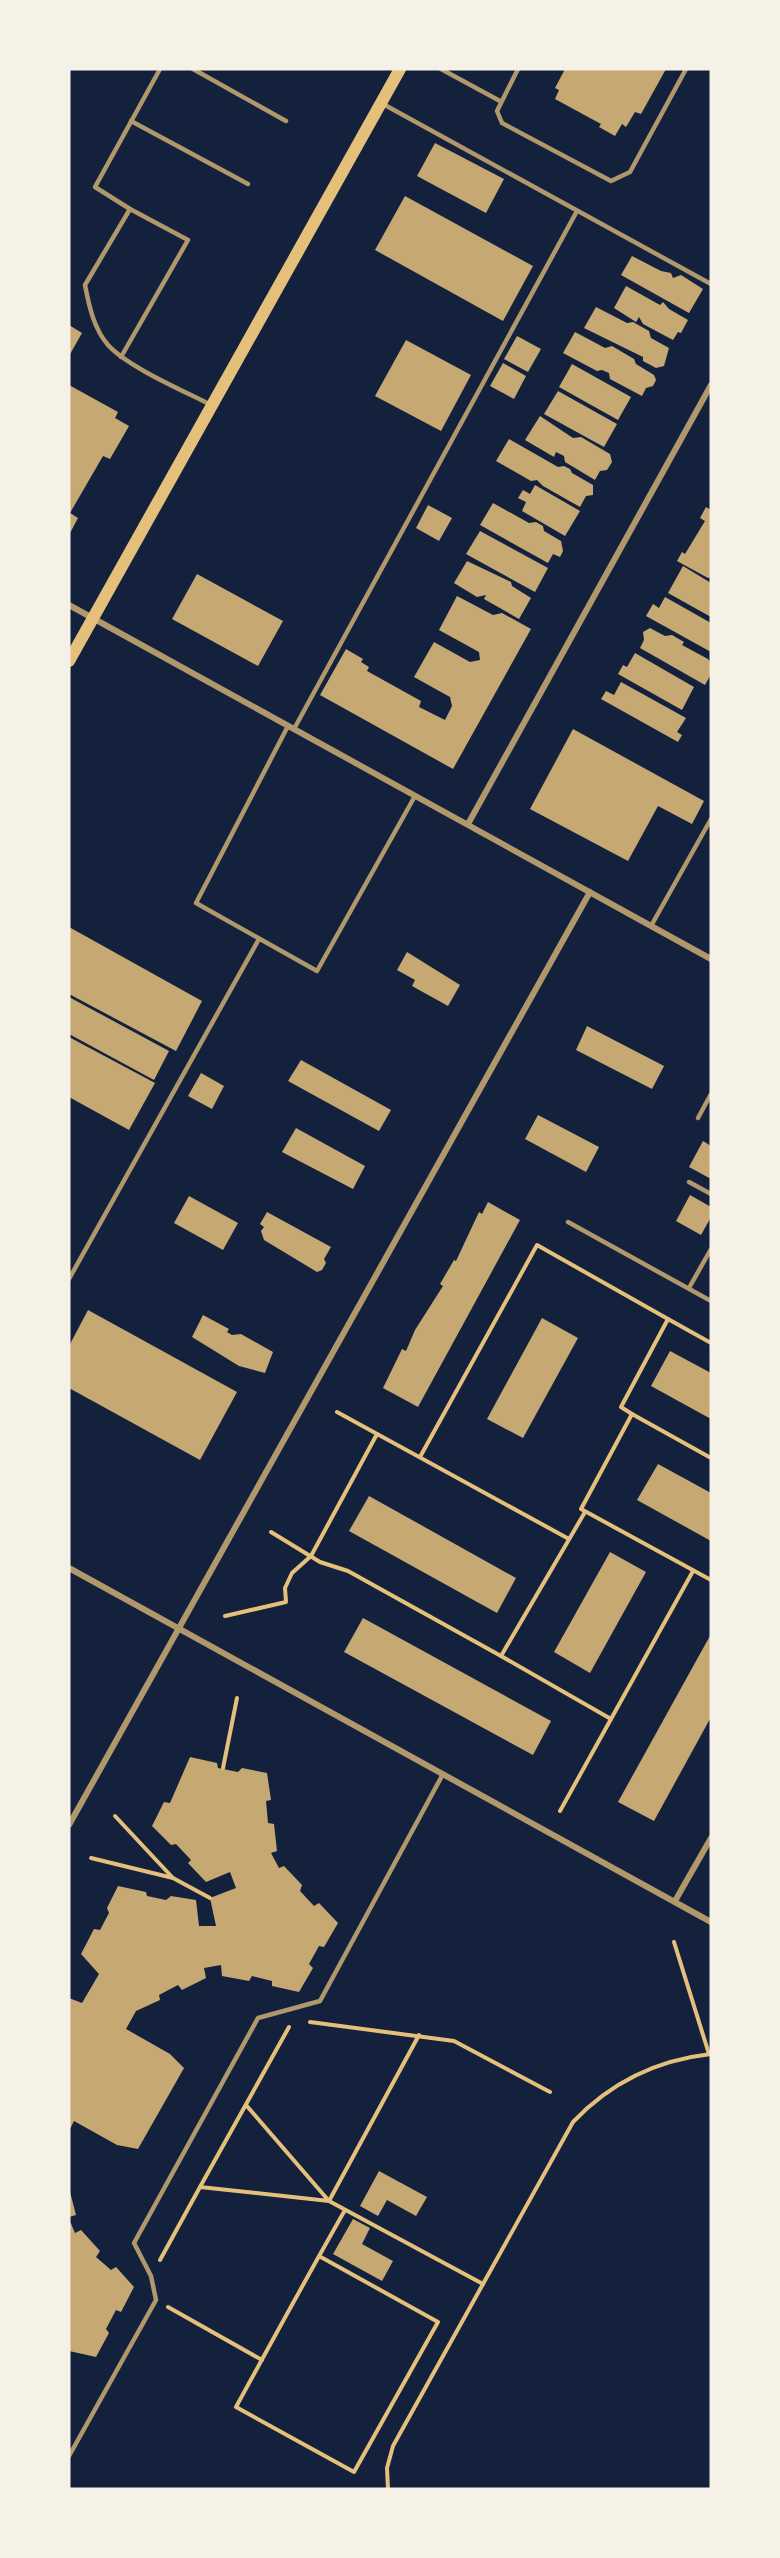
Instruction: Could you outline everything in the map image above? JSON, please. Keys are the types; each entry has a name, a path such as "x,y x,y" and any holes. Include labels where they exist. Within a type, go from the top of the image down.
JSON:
{"main road":[{"path":"69,661 400,69"}],"street":[{"path":"468,825 711,385"},
{"path":"69,605 711,958"},
{"path":"69,1824 590,892"},
{"path":"69,1568 711,1922"},
{"path":"675,1901 711,1838"}],"lane":[{"path":"121,357 188,240 95,187 160,69"},
{"path":"193,69 286,121"},
{"path":"441,69 500,101"},
{"path":"518,69 497,111 502,123 611,181 630,172 686,69"},
{"path":"381,103 711,284"},
{"path":"131,121 248,184"},
{"path":"130,209 85,285 92,316 108,344 121,357 212,406"},
{"path":"415,796 317,971 196,903 577,211"},
{"path":"651,926 711,819"},
{"path":"69,1279 259,939"},
{"path":"698,1118 711,1094"},
{"path":"689,1182 711,1194"},
{"path":"568,1222 711,1301"},
{"path":"689,1288 711,1249"},
{"path":"69,2456 156,2300 151,2276 134,2243 258,2018 320,2001 443,1774"}],"path":[{"path":"420,1457 537,1245 711,1343"},
{"path":"668,1319 621,1407 711,1458"},
{"path":"337,1412 569,1539"},
{"path":"632,1414 580,1509 711,1581"},
{"path":"225,1616 286,1602 285,1588 288,1581 311,1556 377,1434"},
{"path":"501,1656 585,1512"},
{"path":"271,1532 311,1556 348,1571 611,1719"},
{"path":"560,1811 693,1570"},
{"path":"223,1768 237,1698"},
{"path":"115,1816 173,1878"},
{"path":"92,1858 173,1878 210,1898"},
{"path":"388,2489 387,2468 393,2446 573,2122 593,2101 613,2086 665,2063 710,2054 674,1942"},
{"path":"151,2276 293,2020"},
{"path":"304,2021 454,2041 550,2092"},
{"path":"329,2201 419,2035"},
{"path":"246,2104 329,2201 483,2284"},
{"path":"200,2187 329,2201"},
{"path":"319,2256 438,2322 354,2472 236,2407 319,2256 345,2210"},
{"path":"156,2300 262,2360"}],"building":[{"path":"565,69 666,69 641,114 635,112 626,127 622,124 615,136 599,127 601,124 555,99 559,90 555,88"},
{"path":"435,143 504,179 486,213 417,176"},
{"path":"405,196 533,266 503,321 375,250"},
{"path":"632,256 661,271 671,273 673,278 681,275 703,289 689,313 621,275"},
{"path":"626,286 660,305 663,302 669,309 688,320 681,333 678,332 673,340 643,324 639,317 636,322 614,308"},
{"path":"596,307 627,323 633,322 649,331 651,338 669,348 664,366 656,368 643,361 643,357 584,328"},
{"path":"69,325 82,333 69,356"},
{"path":"575,332 605,348 612,346 634,359 636,364 654,375 656,380 653,386 646,388 642,396 610,379 609,373 602,370 597,371 563,353"},
{"path":"517,336 541,349 528,372 504,359"},
{"path":"406,340 471,375 441,431 375,396"},
{"path":"503,363 526,376 514,399 490,386"},
{"path":"572,364 631,397 618,420 559,387"},
{"path":"69,385 118,412 115,418 129,426 110,459 103,456 70,513 78,518 69,535"},
{"path":"558,391 617,424 604,447 544,414"},
{"path":"540,416 573,438 581,437 610,454 612,462 607,470 600,471 595,480 565,462 564,456 556,452 554,457 525,440"},
{"path":"509,439 558,467 564,466 570,469 572,473 593,485 593,495 586,496 580,507 543,486 537,480 531,481 496,461"},
{"path":"535,485 580,511 565,536 522,511 526,502 518,498 523,490 530,494"},
{"path":"493,503 529,523 536,522 543,526 544,531 561,541 563,551 560,557 553,554 548,563 480,525"},
{"path":"428,505 452,518 439,541 416,528"},
{"path":"706,507 711,510 711,577 708,578 677,561 682,552 685,554 705,521 700,518"},
{"path":"480,531 548,568 535,592 466,554"},
{"path":"467,561 511,582 512,586 531,598 519,619 484,599 486,595 477,597 454,583"},
{"path":"683,566 711,583 711,617 668,593"},
{"path":"197,574 283,621 258,666 172,619"},
{"path":"457,596 493,615 502,613 531,629 453,769 320,695 346,649 363,659 361,662 369,667 367,671 421,701 419,707 445,720 452,706 450,697 414,677 434,642 470,662 480,660 479,652 439,630"},
{"path":"665,597 711,623 711,652 646,616 653,604 659,608"},
{"path":"650,628 665,636 672,635 684,642 682,645 708,659 711,663 711,674 705,685 640,648 644,640 643,632"},
{"path":"635,653 694,687 682,710 618,674 623,665 627,667"},
{"path":"621,682 686,718 677,732 682,735 678,742 601,699 606,691 614,695"},
{"path":"573,729 704,801 692,824 658,806 628,861 530,809"},
{"path":"69,927 202,1001 176,1051 69,994"},
{"path":"407,952 460,985 448,1006 412,986 415,980 397,970"},
{"path":"69,997 169,1051 154,1080 69,1034"},
{"path":"587,1026 664,1066 652,1089 576,1050"},
{"path":"69,1037 155,1083 129,1130 69,1097"},
{"path":"301,1060 391,1110 379,1131 288,1081"},
{"path":"201,1073 224,1086 212,1109 188,1096"},
{"path":"538,1115 599,1147 586,1172 525,1139"},
{"path":"296,1128 365,1166 353,1189 282,1152"},
{"path":"703,1141 711,1146 711,1179 689,1167"},
{"path":"690,1195 711,1207 711,1217 701,1235 676,1221"},
{"path":"189,1196 238,1223 223,1250 174,1223"},
{"path":"488,1202 520,1220 418,1407 383,1388 402,1349 406,1351 415,1330 443,1286 440,1284 454,1260 456,1261 479,1212 482,1214"},
{"path":"267,1212 331,1247 324,1259 326,1263 322,1270 317,1272 264,1240 261,1231 264,1227 260,1224"},
{"path":"88,1310 237,1392 200,1460 69,1388 69,1346"},
{"path":"203,1315 229,1329 227,1332 232,1335 241,1334 273,1352 265,1373 239,1366 192,1337"},
{"path":"542,1318 578,1338 523,1438 487,1419"},
{"path":"670,1351 711,1373 711,1419 651,1386"},
{"path":"658,1464 711,1493 711,1541 637,1500"},
{"path":"369,1496 516,1578 497,1613 349,1531"},
{"path":"610,1552 646,1572 590,1673 554,1652"},
{"path":"363,1618 551,1721 533,1755 344,1652"},
{"path":"711,1634 711,1717 654,1821 618,1802"},
{"path":"190,1757 217,1763 218,1768 238,1772 242,1768 267,1773 271,1800 266,1801 268,1823 274,1824 277,1851 271,1853 279,1868 284,1866 302,1885 300,1891 314,1906 319,1903 338,1923 324,1947 319,1946 309,1964 313,1968 299,1992 272,1986 272,1981 252,1976 249,1981 222,1976 221,1965 204,1968 206,1978 182,1990 178,1985 159,1995 160,2000 136,2011 126,2029 170,2054 184,2068 138,2149 117,2145 74,2121 69,2131 69,1998 82,2003 99,1974 81,1954 94,1929 100,1930 109,1913 107,1908 118,1886 146,1892 147,1896 166,1900 171,1896 196,1900 199,1926 216,1926 210,1898 236,1888 230,1872 206,1882 188,1863 191,1860 176,1844 171,1845 152,1826 164,1802 170,1803"},
{"path":"379,2171 427,2197 416,2216 387,2200 378,2216 360,2206"},
{"path":"69,2188 76,2215 69,2217"},
{"path":"69,2219 75,2233 81,2230 100,2251 96,2257 111,2270 116,2267 134,2287 121,2312 116,2310 106,2329 109,2333 96,2357 69,2351"},
{"path":"353,2219 370,2228 362,2244 393,2261 382,2281 333,2254"}]}
